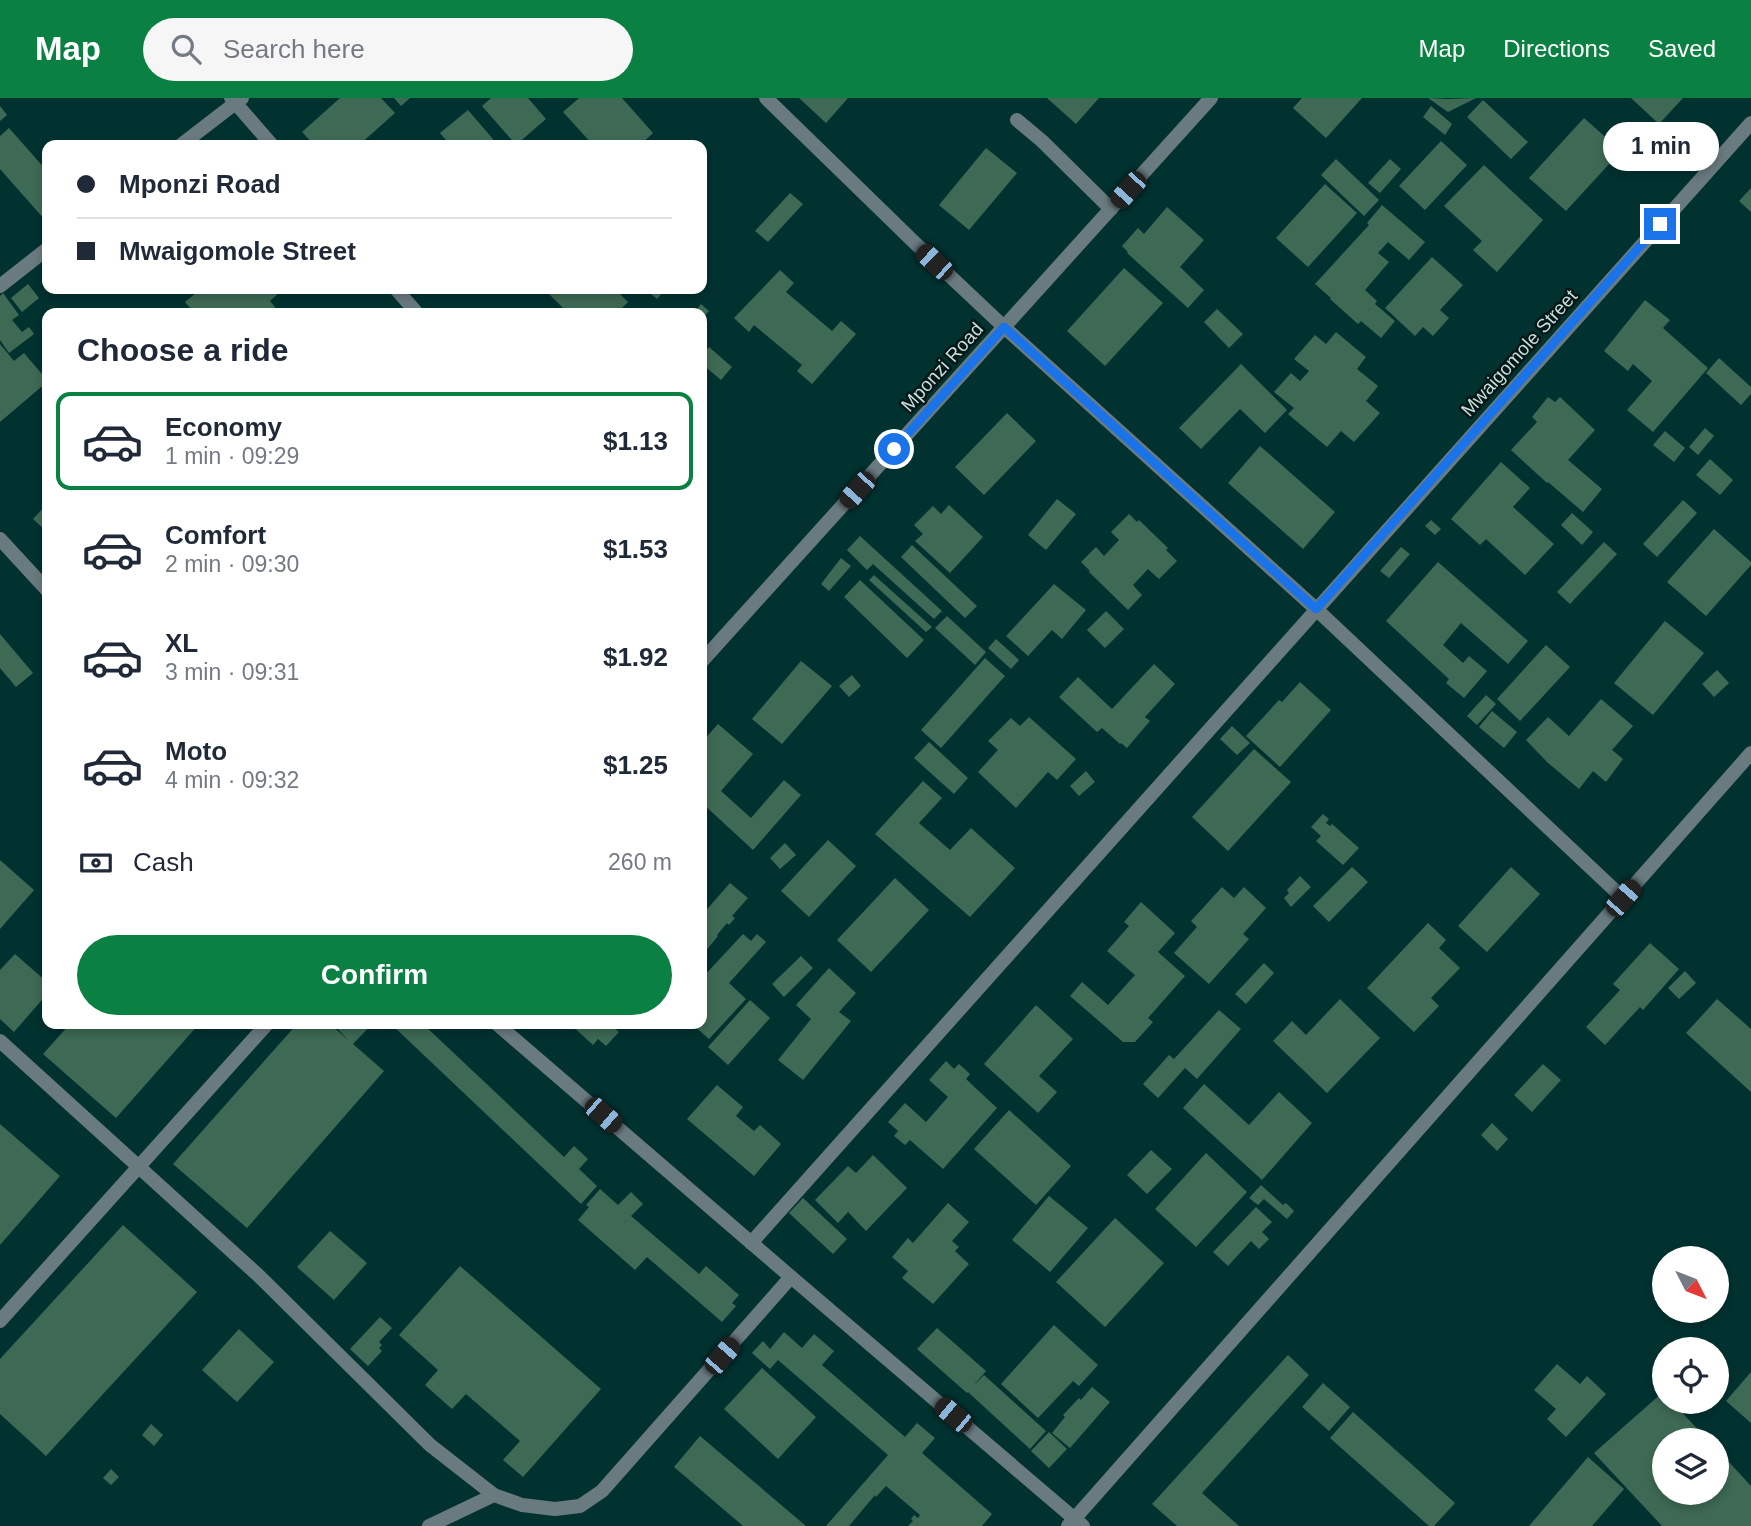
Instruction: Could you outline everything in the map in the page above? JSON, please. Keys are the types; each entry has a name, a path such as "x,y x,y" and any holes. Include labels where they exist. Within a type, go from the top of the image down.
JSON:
{"street":[{"path":"766,98 1004,327 1316,609 1623,898"},
{"name":"Mponzi Road","path":"707,650 1212,98"},
{"path":"187,140 236,100 268,140"},
{"path":"1017,120 1111,209"},
{"name":"Mwaigomole Street","path":"751,1243 1751,123"},
{"path":"0,286 42,253"},
{"path":"400,294 413,308"},
{"path":"0,539 42,585"},
{"path":"503,1029 1075,1524 1751,753"},
{"path":"0,1321 262,1029"},
{"path":"0,1041 259,1276 430,1445 494,1495 522,1505 555,1509 580,1506 602,1492 791,1277"},
{"path":"429,1526 452,1521 494,1495"}],"building":[{"path":"340,98 381,98 395,113 365,140 309,140 302,132"},
{"path":"394,98 410,98 401,106"},
{"path":"491,98 528,98 546,119 522,140 512,140 482,106"},
{"path":"579,98 622,98 653,133 645,140 588,140 563,112"},
{"path":"799,98 848,98 826,123"},
{"path":"1047,98 1099,98 1076,124"},
{"path":"1302,98 1362,98 1326,138 1293,108"},
{"path":"1428,98 1448,99 1476,98 1448,112"},
{"path":"1631,98 1683,98 1659,124"},
{"path":"1483,100 1528,142 1511,159 1467,117"},
{"path":"0,106 7,115 0,121"},
{"path":"1431,106 1452,124 1445,135 1423,117"},
{"path":"468,110 494,140 446,140 440,133"},
{"path":"1584,118 1621,151 1566,211 1529,178"},
{"path":"9,128 42,165 42,217 0,169 0,136"},
{"path":"1441,141 1467,165 1425,210 1399,186"},
{"path":"986,148 1017,173 969,230 939,205"},
{"path":"1336,159 1379,200 1364,216 1321,175"},
{"path":"1390,159 1401,169 1380,193 1368,183"},
{"path":"1484,165 1543,220 1497,272 1473,250 1482,241 1444,206"},
{"path":"1325,184 1357,213 1308,267 1276,238"},
{"path":"1751,188 1751,212 1739,201"},
{"path":"790,193 803,204 768,242 755,231"},
{"path":"1382,205 1425,242 1409,260 1388,242 1378,253 1389,262 1365,290 1377,301 1375,304 1395,321 1381,338 1361,321 1358,324 1315,284 1369,225 1367,223"},
{"path":"1167,207 1204,240 1180,267 1204,290 1188,308 1122,246 1138,228 1144,234"},
{"path":"1432,257 1463,285 1440,310 1449,318 1433,336 1423,327 1415,336 1385,308"},
{"path":"1124,268 1163,303 1105,366 1067,331"},
{"path":"780,270 794,283 786,292 832,331 841,321 856,334 812,384 797,371 802,365 754,325 749,332 734,318"},
{"path":"28,284 39,298 22,312 11,298"},
{"path":"3,293 19,315 12,320 22,332 29,327 34,334 9,353 0,340 0,296"},
{"path":"195,294 278,294 270,301 276,308 190,308 185,302"},
{"path":"549,294 620,294 628,302 622,308 563,308"},
{"path":"1645,300 1670,320 1663,328 1708,368 1653,432 1627,410 1652,381 1633,364 1628,371 1604,351"},
{"path":"1217,309 1243,334 1229,348 1204,322"},
{"path":"1336,332 1366,357 1357,369 1378,386 1366,401 1380,413 1354,442 1341,431 1327,447 1288,414 1294,408 1274,392 1291,373 1300,381 1309,371 1294,359 1315,335 1326,344"},
{"path":"0,344 14,361 24,353 42,374 42,386 0,422"},
{"path":"709,347 732,367 721,380 707,368"},
{"path":"1719,358 1751,387 1751,394 1741,405 1706,373"},
{"path":"1241,364 1287,410 1265,433 1240,409 1201,449 1179,428"},
{"path":"1548,397 1555,402 1560,397 1595,430 1568,460 1602,489 1583,512 1511,450 1537,422 1532,417"},
{"path":"1007,413 1036,441 984,495 955,467"},
{"path":"1705,428 1714,436 1698,455 1689,447"},
{"path":"1665,431 1685,448 1674,462 1653,445"},
{"path":"1260,446 1335,512 1303,549 1228,483"},
{"path":"1710,459 1733,480 1720,495 1696,475"},
{"path":"1501,462 1530,488 1513,507 1554,544 1525,575 1486,539 1480,545 1451,519"},
{"path":"1057,499 1076,514 1046,550 1028,535"},
{"path":"1683,500 1697,513 1657,557 1643,544"},
{"path":"949,505 983,537 950,573 915,541 923,534 914,525 933,506 941,514"},
{"path":"42,509 42,527 33,519"},
{"path":"1572,513 1593,532 1582,545 1561,525"},
{"path":"1129,514 1168,548 1166,550 1177,561 1159,579 1148,569 1133,585 1142,595 1128,610 1081,562 1096,547 1104,556 1119,540 1111,532"},
{"path":"1431,520 1441,529 1435,535 1425,526"},
{"path":"1714,529 1751,562 1751,565 1706,616 1667,582"},
{"path":"860,536 942,611 934,619 873,564 867,570 847,550"},
{"path":"1604,542 1617,554 1570,604 1557,592"},
{"path":"912,545 977,606 965,618 901,557"},
{"path":"1401,547 1410,554 1389,578 1380,571"},
{"path":"841,558 851,566 829,591 821,584"},
{"path":"1438,562 1528,641 1508,664 1461,623 1443,645 1463,663 1469,656 1487,671 1464,698 1446,683 1449,679 1386,621"},
{"path":"874,575 932,627 926,632 869,580"},
{"path":"860,580 924,640 907,658 844,597"},
{"path":"1054,584 1086,610 1062,639 1052,630 1028,656 1006,636"},
{"path":"1106,611 1124,629 1105,648 1087,630"},
{"path":"947,616 986,652 975,665 935,628"},
{"path":"1665,621 1704,653 1653,715 1614,683"},
{"path":"0,634 33,673 16,687 0,668"},
{"path":"996,639 1019,660 1011,669 988,648"},
{"path":"1546,645 1570,667 1520,721 1497,699"},
{"path":"985,658 1005,676 941,748 921,730"},
{"path":"801,661 832,686 782,744 752,719"},
{"path":"1154,664 1175,684 1145,717 1150,721 1127,748 1102,728 1097,732 1059,697 1078,677 1112,709"},
{"path":"1717,670 1729,683 1714,697 1702,684"},
{"path":"852,675 861,686 849,697 839,686"},
{"path":"1300,682 1331,710 1280,767 1246,736 1279,700 1282,702"},
{"path":"1486,695 1496,704 1477,725 1467,716"},
{"path":"1601,699 1633,726 1612,750 1623,759 1606,782 1593,771 1579,789 1526,740 1548,717 1569,736"},
{"path":"1492,711 1517,732 1504,748 1479,727"},
{"path":"1029,717 1076,759 1057,780 1048,772 1016,808 978,772 998,750 988,741 1011,718 1020,726"},
{"path":"718,724 753,754 721,791 751,818 784,780 801,795 753,850 707,808 707,736"},
{"path":"1232,726 1250,743 1237,755 1220,739"},
{"path":"929,742 968,778 954,794 914,758"},
{"path":"1254,749 1291,782 1228,851 1192,817"},
{"path":"1086,771 1095,782 1079,796 1070,786"},
{"path":"923,781 942,798 919,823 950,850 971,828 1015,868 970,917 875,834"},
{"path":"1323,814 1329,819 1326,823 1330,826 1332,824 1359,848 1343,865 1316,841 1321,836 1311,827"},
{"path":"828,840 856,866 809,917 781,891"},
{"path":"785,843 796,855 780,869 770,858"},
{"path":"0,860 34,890 0,929"},
{"path":"1352,867 1368,882 1329,922 1313,906"},
{"path":"1511,867 1540,894 1487,952 1458,926"},
{"path":"1300,876 1311,887 1291,907 1284,898 1289,893 1287,890"},
{"path":"895,878 929,910 871,972 837,940"},
{"path":"730,883 748,898 732,916 735,918 729,925 727,923 707,949 707,909"},
{"path":"1222,887 1234,898 1244,887 1266,908 1243,934 1249,939 1209,984 1174,953 1197,927 1191,921"},
{"path":"1141,902 1175,933 1158,952 1185,976 1148,1018 1153,1022 1135,1042 1123,1042 1070,996 1082,982 1108,1005 1135,975 1107,951 1129,926 1124,922"},
{"path":"1428,923 1446,940 1439,948 1460,968 1431,998 1439,1006 1414,1032 1367,988"},
{"path":"743,934 751,941 757,934 766,942 729,983 746,999 709,1039 698,1029 707,1029 707,973"},
{"path":"1650,943 1679,969 1643,1010 1640,1007 1605,1045 1586,1027 1620,990 1613,984"},
{"path":"15,954 42,978 42,1000 14,1032 0,1019 0,970"},
{"path":"801,956 813,968 784,997 772,984"},
{"path":"1264,963 1274,973 1246,1004 1235,994"},
{"path":"829,968 856,993 839,1012 851,1021 803,1080 778,1060 811,1019 796,1005"},
{"path":"1685,971 1696,983 1679,999 1668,988"},
{"path":"1340,999 1380,1038 1327,1093 1273,1041 1292,1021 1306,1035"},
{"path":"1717,999 1751,1029 1751,1092 1686,1033"},
{"path":"750,1000 770,1018 728,1065 708,1047"},
{"path":"1036,1005 1073,1039 1039,1076 1057,1092 1038,1113 984,1064"},
{"path":"1219,1010 1241,1029 1197,1079 1185,1068 1158,1098 1143,1084 1169,1055 1174,1059"},
{"path":"66,1029 195,1029 116,1118 43,1054"},
{"path":"293,1029 336,1029 348,1040 338,1029 367,1029 353,1044 384,1071 247,1228 173,1164"},
{"path":"396,1029 428,1029 564,1157 574,1146 588,1159 579,1169 597,1186 581,1204"},
{"path":"575,1029 615,1029 619,1032 606,1046 598,1039 593,1045"},
{"path":"946,1061 954,1069 959,1064 970,1074 966,1079 997,1108 943,1169 910,1140 905,1145 894,1136 898,1131 888,1122 905,1103 926,1122 948,1097 929,1080"},
{"path":"1543,1064 1561,1080 1532,1112 1514,1095"},
{"path":"1204,1084 1249,1125 1279,1092 1312,1123 1262,1180 1183,1108"},
{"path":"717,1085 743,1107 736,1116 754,1131 760,1125 781,1144 754,1176 687,1119"},
{"path":"1009,1110 1071,1166 1036,1205 974,1149"},
{"path":"1492,1123 1508,1139 1497,1151 1481,1135"},
{"path":"0,1124 60,1176 0,1245"},
{"path":"1151,1150 1172,1169 1147,1194 1127,1175"},
{"path":"1206,1153 1247,1192 1196,1247 1155,1209"},
{"path":"873,1155 907,1188 866,1231 848,1212 838,1223 815,1200 848,1166 856,1173"},
{"path":"1261,1185 1294,1211 1287,1219 1264,1199 1258,1205 1249,1198"},
{"path":"600,1189 618,1205 631,1192 643,1204 631,1216 699,1274 706,1266 739,1295 732,1303 736,1306 722,1322 647,1257 635,1270 578,1220 589,1207 586,1205"},
{"path":"1049,1196 1088,1228 1050,1272 1012,1240"},
{"path":"803,1198 847,1239 833,1254 789,1213"},
{"path":"948,1203 969,1222 952,1241 959,1247 955,1251 969,1264 933,1304 902,1278 908,1271 892,1257 908,1238 913,1243"},
{"path":"1256,1207 1272,1222 1262,1232 1269,1239 1259,1249 1251,1241 1228,1266 1213,1252"},
{"path":"1115,1218 1164,1263 1105,1327 1056,1282"},
{"path":"123,1225 197,1292 46,1456 0,1414 0,1359"},
{"path":"330,1231 367,1263 334,1300 297,1267"},
{"path":"460,1266 601,1389 523,1477 503,1460 520,1441 466,1394 452,1409 425,1385 438,1370 399,1335"},
{"path":"380,1317 392,1328 379,1342 382,1351 368,1366 350,1349"},
{"path":"1054,1325 1098,1365 1079,1386 1073,1381 1038,1418 1001,1384"},
{"path":"937,1328 986,1371 973,1386 984,1375 1046,1431 1030,1449 917,1349"},
{"path":"239,1329 274,1362 237,1402 202,1370"},
{"path":"784,1332 802,1348 814,1334 834,1351 822,1365 905,1437 917,1423 935,1438 922,1453 992,1514 982,1526 908,1526 914,1515 918,1518 920,1515 886,1486 849,1526 826,1526 888,1455 778,1360 770,1369 752,1353 763,1341 770,1349"},
{"path":"1288,1355 1309,1375 1202,1493 1239,1526 1177,1526 1152,1504"},
{"path":"1557,1364 1580,1384 1587,1376 1606,1394 1566,1437 1547,1419 1556,1409 1534,1390"},
{"path":"762,1368 816,1417 778,1459 724,1409"},
{"path":"1751,1372 1751,1423 1729,1404 1729,1398"},
{"path":"1323,1383 1350,1407 1329,1431 1302,1407"},
{"path":"1092,1387 1110,1402 1070,1448 1052,1433 1065,1417 1063,1415"},
{"path":"1652,1402 1652,1414 1683,1414 1697,1428 1652,1428 1652,1505 1729,1505 1729,1462 1751,1486 1751,1526 1662,1526 1594,1453"},
{"path":"1353,1412 1455,1503 1434,1526 1429,1526 1330,1438"},
{"path":"151,1424 163,1435 154,1446 142,1435"},
{"path":"1049,1432 1067,1449 1049,1468 1031,1451"},
{"path":"700,1436 806,1526 743,1526 674,1467"},
{"path":"1588,1457 1624,1489 1592,1526 1529,1526"},
{"path":"111,1469 119,1477 111,1485 103,1478"}],"route":[{"path":"894,449 1004,327 1316,609 1660,224"}]}
